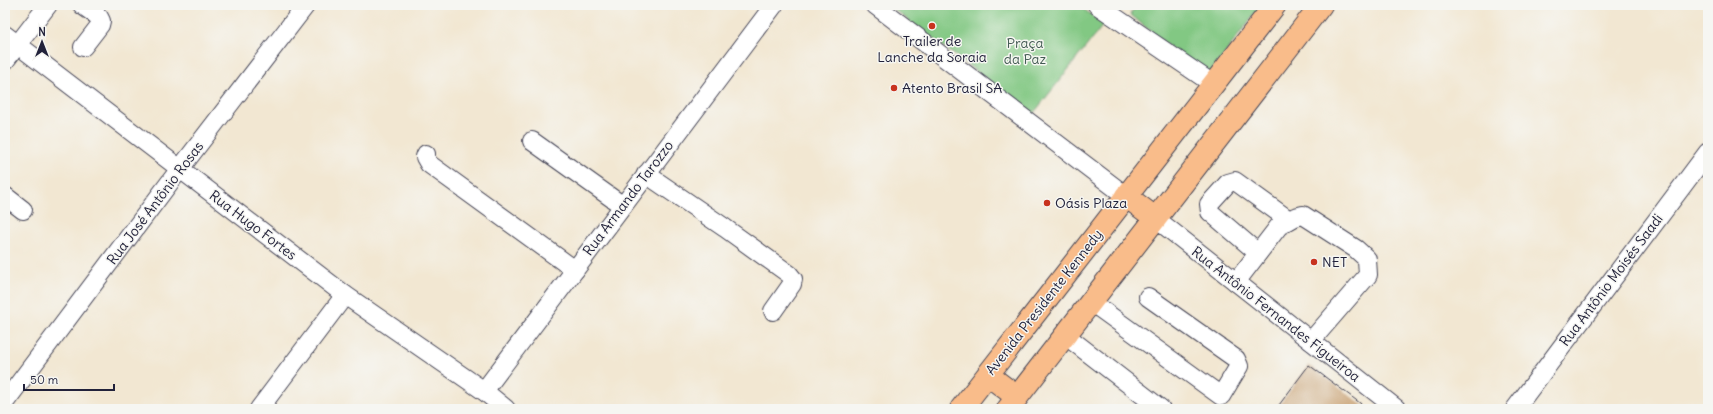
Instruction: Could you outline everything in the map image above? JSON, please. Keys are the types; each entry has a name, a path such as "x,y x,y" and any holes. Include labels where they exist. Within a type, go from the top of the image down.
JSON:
{"main road":[{"name":"Avenida Presidente Kennedy","path":"961,409 1275,5"},
{"path":"988,375 1013,403 1320,5"},
{"path":"1214,84 1231,98 1237,112"},
{"path":"1126,196 1155,218"}],"street":[{"path":"5,61 11,40 48,5"},
{"path":"82,5 99,17 101,21 100,25 83,47"},
{"name":"Rua José Antônio Rosas","path":"5,402 179,170 306,5"},
{"name":"Rua Armando Tarozzo","path":"484,391 774,5"},
{"path":"875,5 1126,196"},
{"path":"1097,5 1120,12 1214,84"},
{"name":"Rua Hugo Fortes","path":"11,40 179,170 345,295 484,391 506,409"},
{"path":"532,141 623,206"},
{"name":"Rua Antônio Moisés Saadi","path":"1515,409 1708,152"},
{"path":"426,154 426,161 429,164 575,270"},
{"path":"646,174 789,274 793,279 792,284 773,311"},
{"path":"1258,253 1210,212 1209,204 1228,183 1235,181 1289,220"},
{"path":"5,196 23,210"},
{"path":"1236,282 1279,226 1295,217 1304,215 1356,249 1367,259 1368,275 1311,341"},
{"name":"Rua Antônio Fernandes Figueiroa","path":"1155,218 1397,409"},
{"path":"259,409 345,295"},
{"path":"1091,302 1217,403 1238,366 1236,359 1148,297"},
{"path":"1065,335 1161,409"}],"green space":[{"name":"Praça da Paz","path":"888,5 1078,5 1104,24 1033,114"},
{"path":"1137,5 1261,5 1206,79 1130,14"}],"building":[{"path":"1309,365 1368,409 1276,409"}],"place":[{"name":"Trailer de Lanche da Soraia","path":"932,26"},
{"name":"Atento Brasil SA","path":"894,88"},
{"name":"Oásis Plaza","path":"1047,203"},
{"name":"NET","path":"1314,262"}]}
